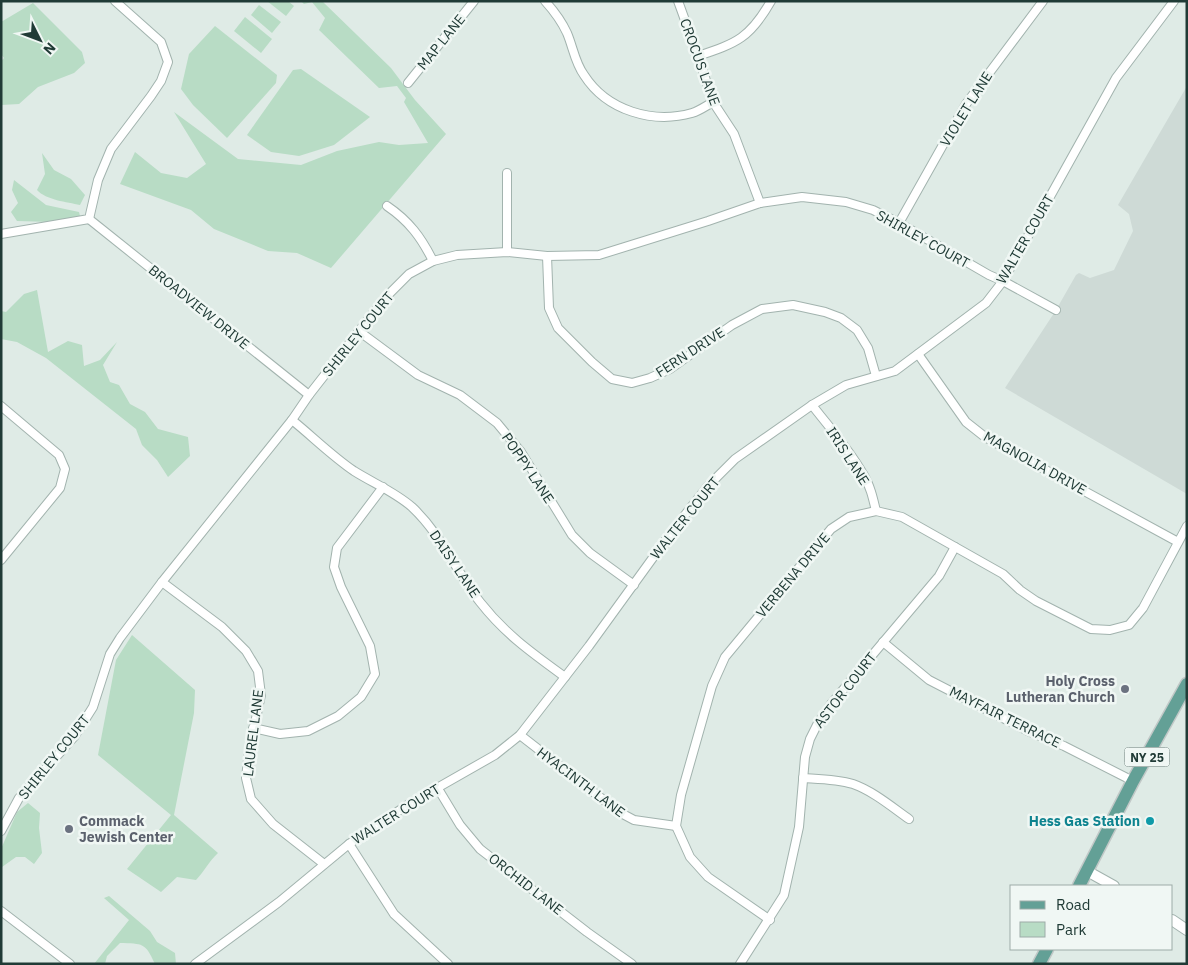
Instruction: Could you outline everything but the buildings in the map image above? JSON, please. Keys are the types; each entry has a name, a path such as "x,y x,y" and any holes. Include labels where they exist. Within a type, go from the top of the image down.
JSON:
{"main road":[{"name":"NY 25","path":"1080,885 1133,781 1187,684"},
{"path":"1039,964 1046,950"}],"street":[{"path":"1,234 89,219 98,180 111,149 162,80 168,62 161,42 115,1"},
{"name":"MAP LANE","path":"408,84 474,1"},
{"path":"545,1 560,20 583,74 593,88 610,102 638,115 670,118 694,112 713,102"},
{"name":"CROCUS LANE","path":"678,1 713,102 734,134 760,203"},
{"path":"698,56 728,46 752,30 771,1"},
{"name":"VIOLET LANE","path":"899,223 966,104 1042,1"},
{"name":"WALTER COURT","path":"195,964 280,902 348,844 437,787 495,755 520,735 634,585 673,530 707,487 735,459 812,405 846,385 895,371 986,303 1003,281 1116,78 1174,1"},
{"path":"507,173 507,252"},
{"name":"SHIRLEY COURT","path":"1,832 20,798 74,736 88,715 93,707 110,654 162,582 292,420 390,292 409,274 433,261 457,255 507,252 547,256 599,255 760,203 802,197 846,202 873,210 988,275 1003,281 1056,310"},
{"path":"387,206 403,216 416,231 433,261"},
{"name":"BROADVIEW DRIVE","path":"89,219 309,396"},
{"name":"FERN DRIVE","path":"547,256 549,308 558,328 612,379 632,383 650,378 670,369 732,325 762,309 793,305 841,318 857,330 868,348 876,376"},
{"name":"POPPY LANE","path":"360,332 418,375 460,395 497,423 520,452 572,535 590,553 634,585"},
{"name":"MAGNOLIA DRIVE","path":"918,354 966,422 985,437 1178,542"},
{"name":"IRIS LANE","path":"812,405 864,475 876,511"},
{"path":"1,406 59,455 65,469 60,488 1,560"},
{"name":"DAISY LANE","path":"292,420 354,470 411,506 440,538 479,600 502,628 522,646 565,677"},
{"path":"253,728 280,734 308,731 338,716 361,697 375,674 370,646 340,587 334,567 336,548 383,487"},
{"name":"VERBENA DRIVE","path":"676,826 681,795 695,739 712,686 725,657 831,529 848,517 876,511 902,517 1003,574 1020,590 1036,601 1091,629 1110,630 1129,626 1143,608 1187,526"},
{"name":"ASTOR COURT","path":"740,964 770,920 784,895 799,827 805,756 810,739 818,723 831,704 939,576 955,548"},
{"name":"LAUREL LANE","path":"162,582 222,628 246,651 258,671 261,695 249,750 246,778 250,799 273,824 324,864"},
{"name":"MAYFAIR TERRACE","path":"883,642 928,680 1030,732 1064,746 1133,781"},
{"name":"HYACINTH LANE","path":"520,735 619,812 634,820 676,826"},
{"path":"803,778 830,779 854,784 909,819"},
{"name":"ORCHID LANE","path":"437,787 460,825 480,848 587,932 632,964"},
{"path":"676,826 690,857 708,877 770,920"},
{"path":"348,844 394,914 447,964"},
{"path":"1087,871 1112,885"},
{"path":"1,911 70,964"},
{"path":"1173,921 1187,930"}],"shaded area":[{"path":"1187,86 1187,494 1005,388 1056,310 1076,275 1079,273 1090,278 1114,270 1133,231 1129,214 1118,205"}],"green space":[{"path":"267,1 288,1 294,6 286,16"},
{"path":"301,1 322,1 391,68 415,100 446,134 331,268 297,253 268,251 214,229 191,210 120,184 135,152 161,173 187,178 206,164 174,112 238,159 301,165 337,151 379,142 399,145 428,143 404,102 406,98 397,86 379,88 319,30 325,18 312,2 304,4"},
{"path":"33,3 82,52 85,63 74,73 38,87 19,104 1,105 1,61 4,58 1,54 1,22"},
{"path":"259,5 281,22 272,33 251,15"},
{"path":"245,17 272,39 261,53 234,31"},
{"path":"215,26 277,75 276,83 227,138 193,105 181,89 189,54"},
{"path":"301,69 370,117 334,145 299,156 271,152 247,135 293,70"},
{"path":"42,153 54,170 71,179 85,195 80,205 51,198 37,190 45,174"},
{"path":"14,180 46,205 79,212 80,216 51,222 17,221 11,212 18,203 12,190"},
{"path":"37,290 48,352 68,341 82,345 84,366 100,360 117,342 103,365 110,382 119,385 130,404 145,412 158,429 188,437 190,456 168,477 157,460 142,445 136,429 46,358 17,342 1,339 1,311 6,312 24,294"},
{"path":"132,635 195,690 194,713 174,815 218,853 196,880 177,877 161,892 127,869 171,815 98,755 116,660"},
{"path":"28,803 40,813 39,828 42,853 34,864 25,857 16,857 2,867 1,849 17,812"},
{"path":"109,896 150,931 157,942 175,953 176,964 155,964 146,948 139,944 120,943 107,956 105,964 94,964 129,920 104,898"}],"place":[{"name":"Holy Cross Lutheran Church","path":"1125,689"},
{"name":"Hess Gas Station","path":"1150,821"},
{"name":"Commack Jewish Center","path":"69,829"}]}
